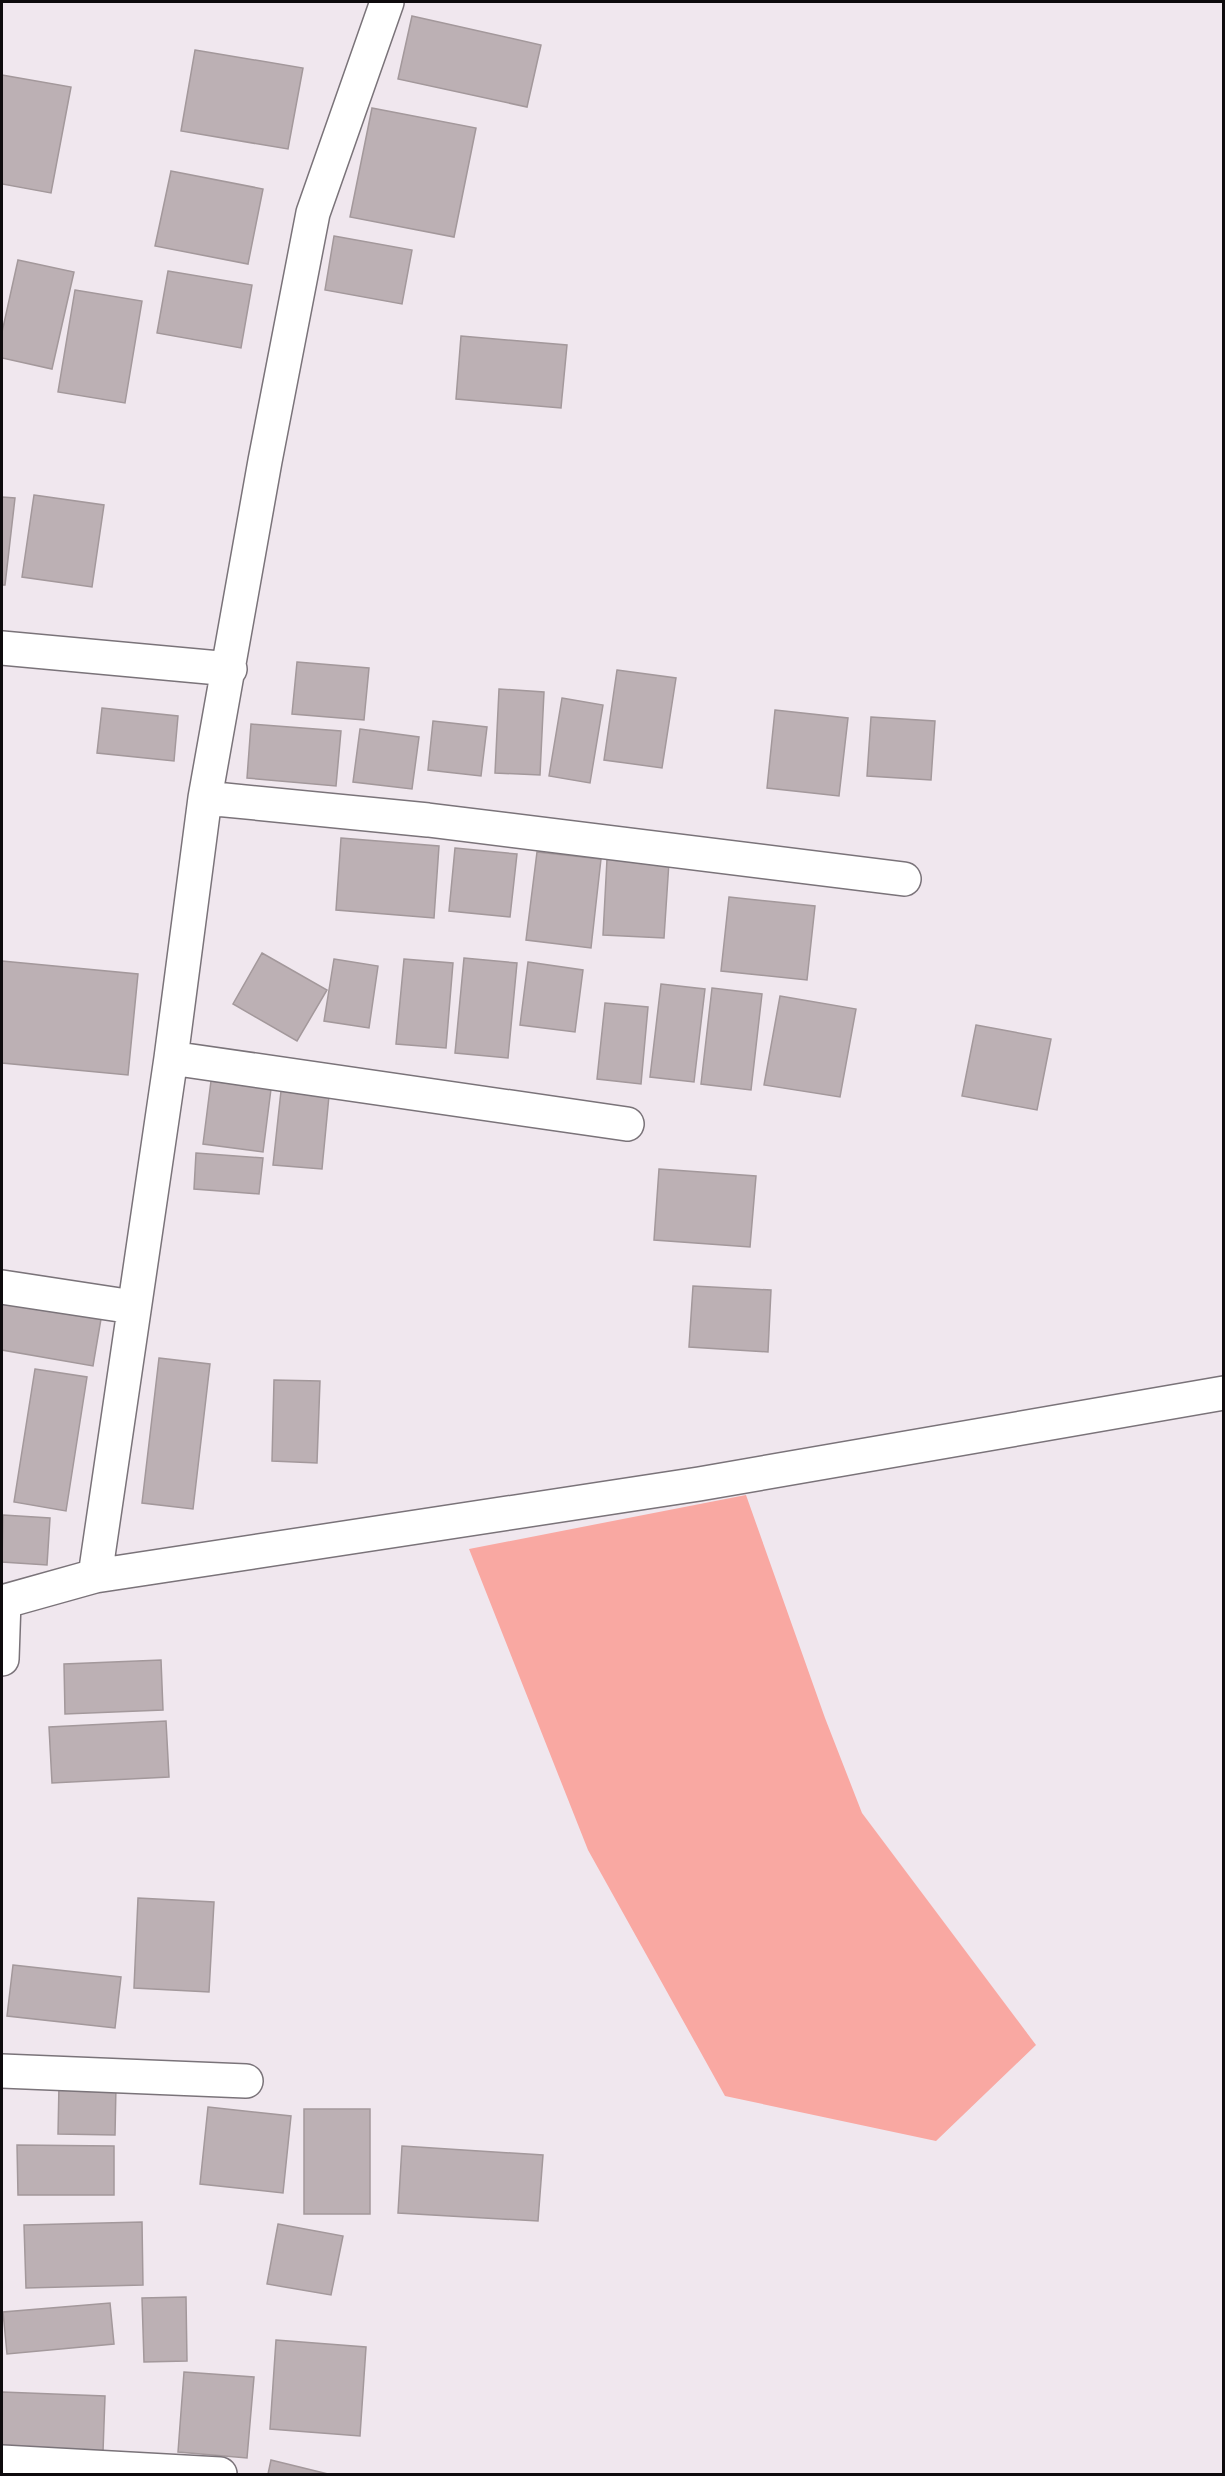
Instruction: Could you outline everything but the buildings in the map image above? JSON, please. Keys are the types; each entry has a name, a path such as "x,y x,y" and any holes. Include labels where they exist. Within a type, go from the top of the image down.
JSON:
{"street":[{"path":"95,1576 171,1058 205,798 230,669 265,461 314,213 387,2"},
{"path":"2,648 230,669"},
{"path":"205,798 440,822 903,879"},
{"path":"171,1058 627,1124"},
{"path":"2,1287 133,1307"},
{"path":"2,1659 3,1601 95,1576 687,1486 1224,1393"},
{"path":"2,2071 246,2081"},
{"path":"2,2462 220,2474"}],"shaded area":[{"path":"746,1495 825,1718 862,1813 1036,2045 936,2141 725,2096 588,1850 469,1549"}]}
